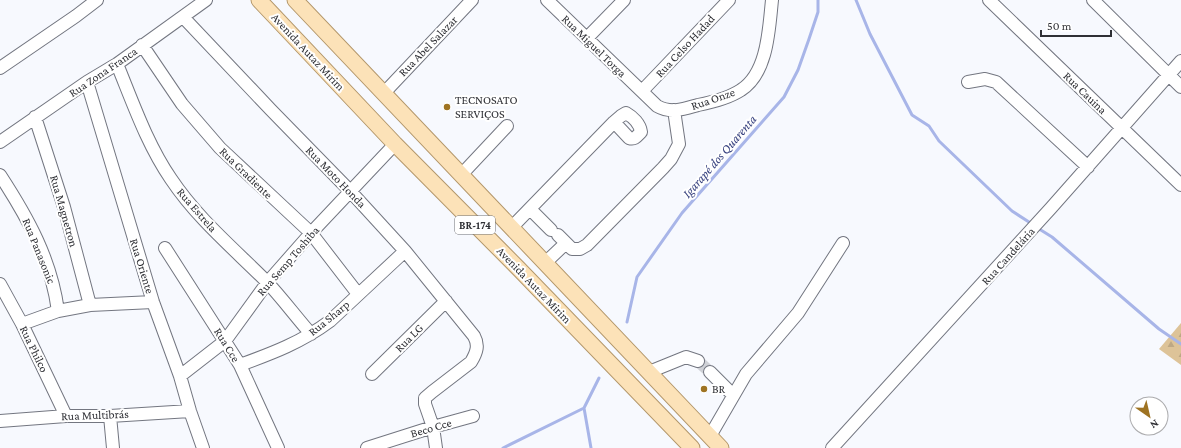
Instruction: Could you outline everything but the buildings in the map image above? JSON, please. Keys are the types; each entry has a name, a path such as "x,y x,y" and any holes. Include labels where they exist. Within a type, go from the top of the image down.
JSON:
{"main road":[{"name":"Avenida Autaz Mirim","path":"259,0 395,144 519,269 682,442 692,448"},
{"name":"Avenida Autaz Mirim","path":"295,0 721,448"},
{"path":"519,269 540,258"}],"street":[{"path":"0,68 97,0"},
{"name":"Rua Zona Franca","path":"0,142 87,82 117,64 206,0"},
{"name":"Rua Abel Salazar","path":"384,92 472,0"},
{"name":"Rua Miguel Torga","path":"546,0 642,91"},
{"path":"587,38 624,0"},
{"name":"Rua Celso Hadad","path":"642,91 728,0"},
{"name":"Rua Onze","path":"642,91 663,110 679,110 713,102 742,89 750,82 757,72 767,43 772,0"},
{"name":"Rua Cauina","path":"989,0 1181,184"},
{"path":"1093,0 1181,87"},
{"name":"Rua Moto Honda","path":"183,17 351,192 405,251 474,336 477,346 476,354 472,362 425,398 425,404 432,427"},
{"name":"Rua Gradiente","path":"142,46 182,104 220,148 311,234 358,294"},
{"name":"Rua Candelária","path":"832,448 1024,238 1181,61"},
{"name":"Rua Estrela","path":"117,64 145,132 171,180 196,211 267,283 311,334"},
{"path":"968,82 985,79 996,82 1088,167"},
{"name":"Rua Oriente","path":"87,82 153,302 180,376 203,448"},
{"path":"530,209 572,249 580,249 587,246 671,159 679,144 674,110"},
{"name":"Rua Magnetron","path":"35,117 64,206 90,305"},
{"path":"512,227 614,122"},
{"path":"462,174 507,126"},
{"name":"Rua Semp Toshiba","path":"180,376 225,341 267,283 395,144"},
{"name":"Rua Panasonic","path":"0,175 30,224 53,283 58,311"},
{"path":"540,258 559,236"},
{"path":"710,436 749,369 798,313 843,243"},
{"name":"Rua Cce","path":"165,248 240,365 278,448"},
{"name":"Rua Sharp","path":"240,365 288,347 330,321 405,251"},
{"name":"Rua Philco","path":"0,284 22,324 66,416"},
{"name":"Rua LG","path":"372,374 446,301"},
{"path":"22,324 58,311 90,305 153,302"},
{"path":"649,372 686,357 698,361"},
{"path":"710,372 733,396"},
{"name":"Rua Multibrás","path":"0,422 66,416 110,416 190,411"},
{"path":"110,416 113,448"},
{"name":"Beco Cce","path":"372,447 432,427 473,416"},
{"path":"432,427 436,448"}],"green space":[{"path":"1181,323 1181,365 1159,349"}],"waterway":[{"name":"Igarapé dos Quarenta","path":"627,322 637,277 682,213 784,97 798,70 809,39 818,12 818,0"},
{"path":"856,0 870,34 912,115 929,126 939,141 1012,211 1032,224"},
{"path":"1036,227 1052,237 1159,329 1181,344"},
{"name":"Igarapé dos Quarenta","path":"503,448 584,408 599,378"},
{"path":"584,408 591,448"}],"tunnel":[{"path":"698,361 710,372"}],"place":[{"name":"TECNOSATO SERVIÇOS","path":"447,107"},
{"name":"BR","path":"704,389"}]}
